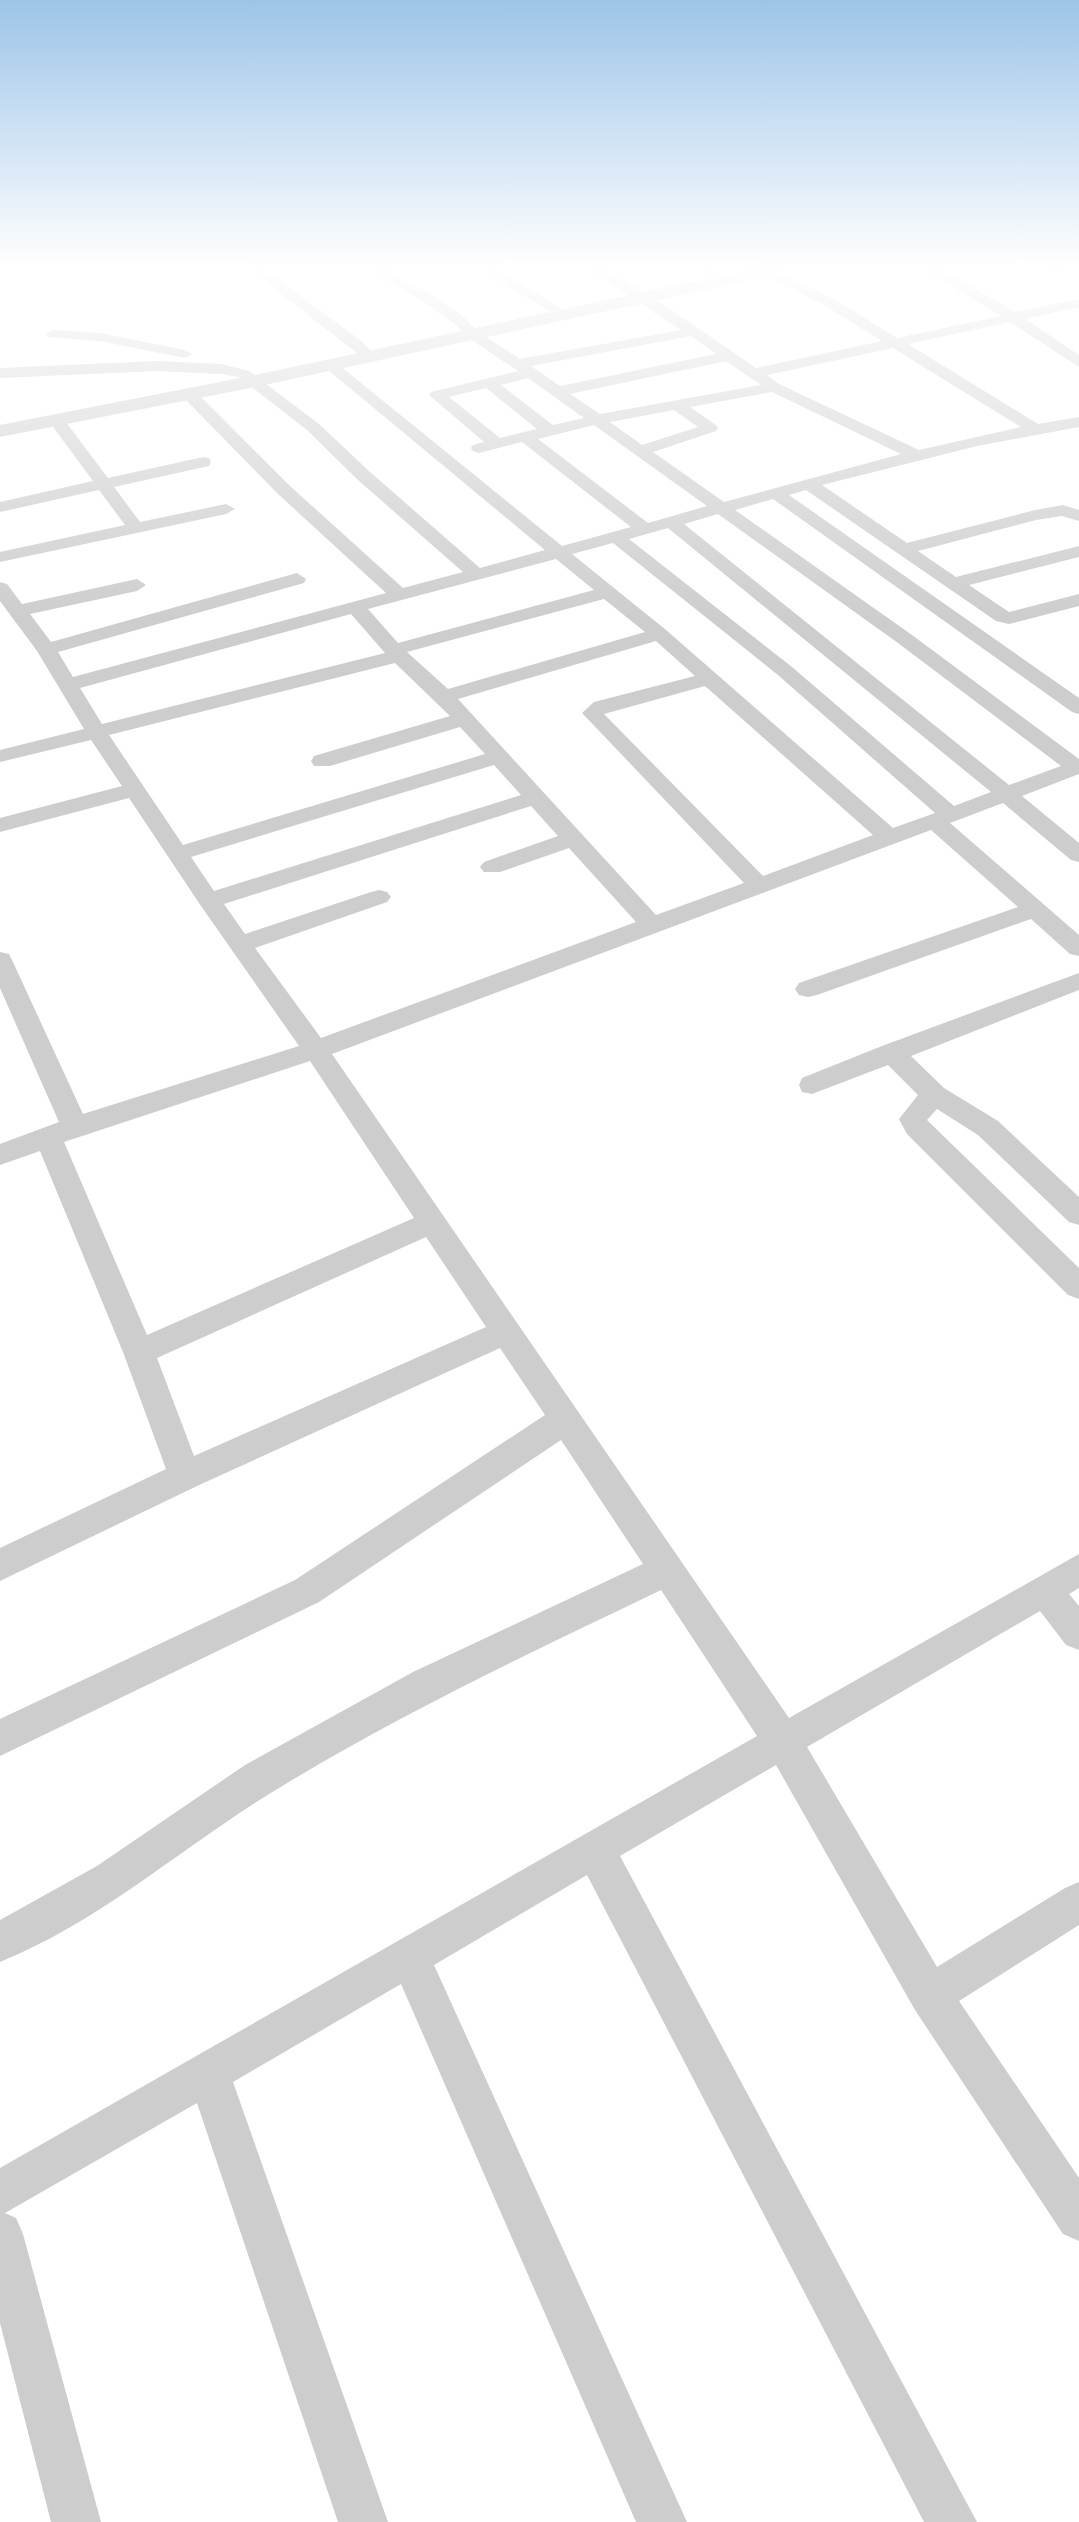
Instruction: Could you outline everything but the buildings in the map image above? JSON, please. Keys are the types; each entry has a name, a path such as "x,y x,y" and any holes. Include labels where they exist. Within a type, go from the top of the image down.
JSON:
{"street":[{"path":"0,431 236,385"},
{"path":"260,385 313,427 364,476 475,573"},
{"path":"354,385 659,634 889,837"},
{"path":"478,385 438,395 497,444"},
{"path":"491,385 551,432"},
{"path":"546,385 905,639 1074,774"},
{"path":"556,392 591,385"},
{"path":"771,385 918,456"},
{"path":"961,385 1035,429"},
{"path":"479,448 595,420 774,387"},
{"path":"189,394 284,489 398,594"},
{"path":"639,451 710,428 678,405"},
{"path":"56,420 132,521"},
{"path":"68,685 475,573 918,456 1035,429 1079,422"},
{"path":"527,438 645,529"},
{"path":"0,507 203,462"},
{"path":"810,485 1005,618 1079,600"},
{"path":"776,494 1079,708"},
{"path":"0,557 132,521 209,496"},
{"path":"132,521 226,509"},
{"path":"904,549 1063,510 1079,516"},
{"path":"671,522 1008,793 1079,855"},
{"path":"616,537 785,671 1079,948"},
{"path":"954,583 1079,551"},
{"path":"46,649 297,579"},
{"path":"8,600 137,585"},
{"path":"0,756 396,653 608,592"},
{"path":"8,600 46,649 95,730 177,854 316,1049 782,1740 930,1995 1079,2218"},
{"path":"354,606 396,653 444,697 653,926"},
{"path":"444,697 659,634"},
{"path":"785,671 837,656"},
{"path":"707,679 601,706 593,713 759,885"},
{"path":"322,761 463,719"},
{"path":"177,854 499,757"},
{"path":"0,1155 316,1049 941,817 1008,793 1074,774"},
{"path":"0,825 134,790"},
{"path":"209,901 536,797"},
{"path":"492,867 574,838"},
{"path":"240,944 380,897"},
{"path":"808,989 1035,908"},
{"path":"0,960 185,1476"},
{"path":"812,1085 1079,981"},
{"path":"891,1052 934,1095 988,1128 1079,1214"},
{"path":"934,1095 913,1119 917,1127 1079,1287"},
{"path":"139,1352 432,1222"},
{"path":"0,1565 185,1476 505,1332"},
{"path":"0,1738 307,1591 564,1420"},
{"path":"0,1942 111,1880 259,1778 426,1684 667,1570"},
{"path":"0,2193 1079,1570"},
{"path":"1044,1590 1079,1633"},
{"path":"595,1849 897,2423 953,2522"},
{"path":"930,1995 1079,1902"},
{"path":"409,1956 662,2522"},
{"path":"208,2072 363,2522"},
{"path":"0,2234 76,2522"}]}
